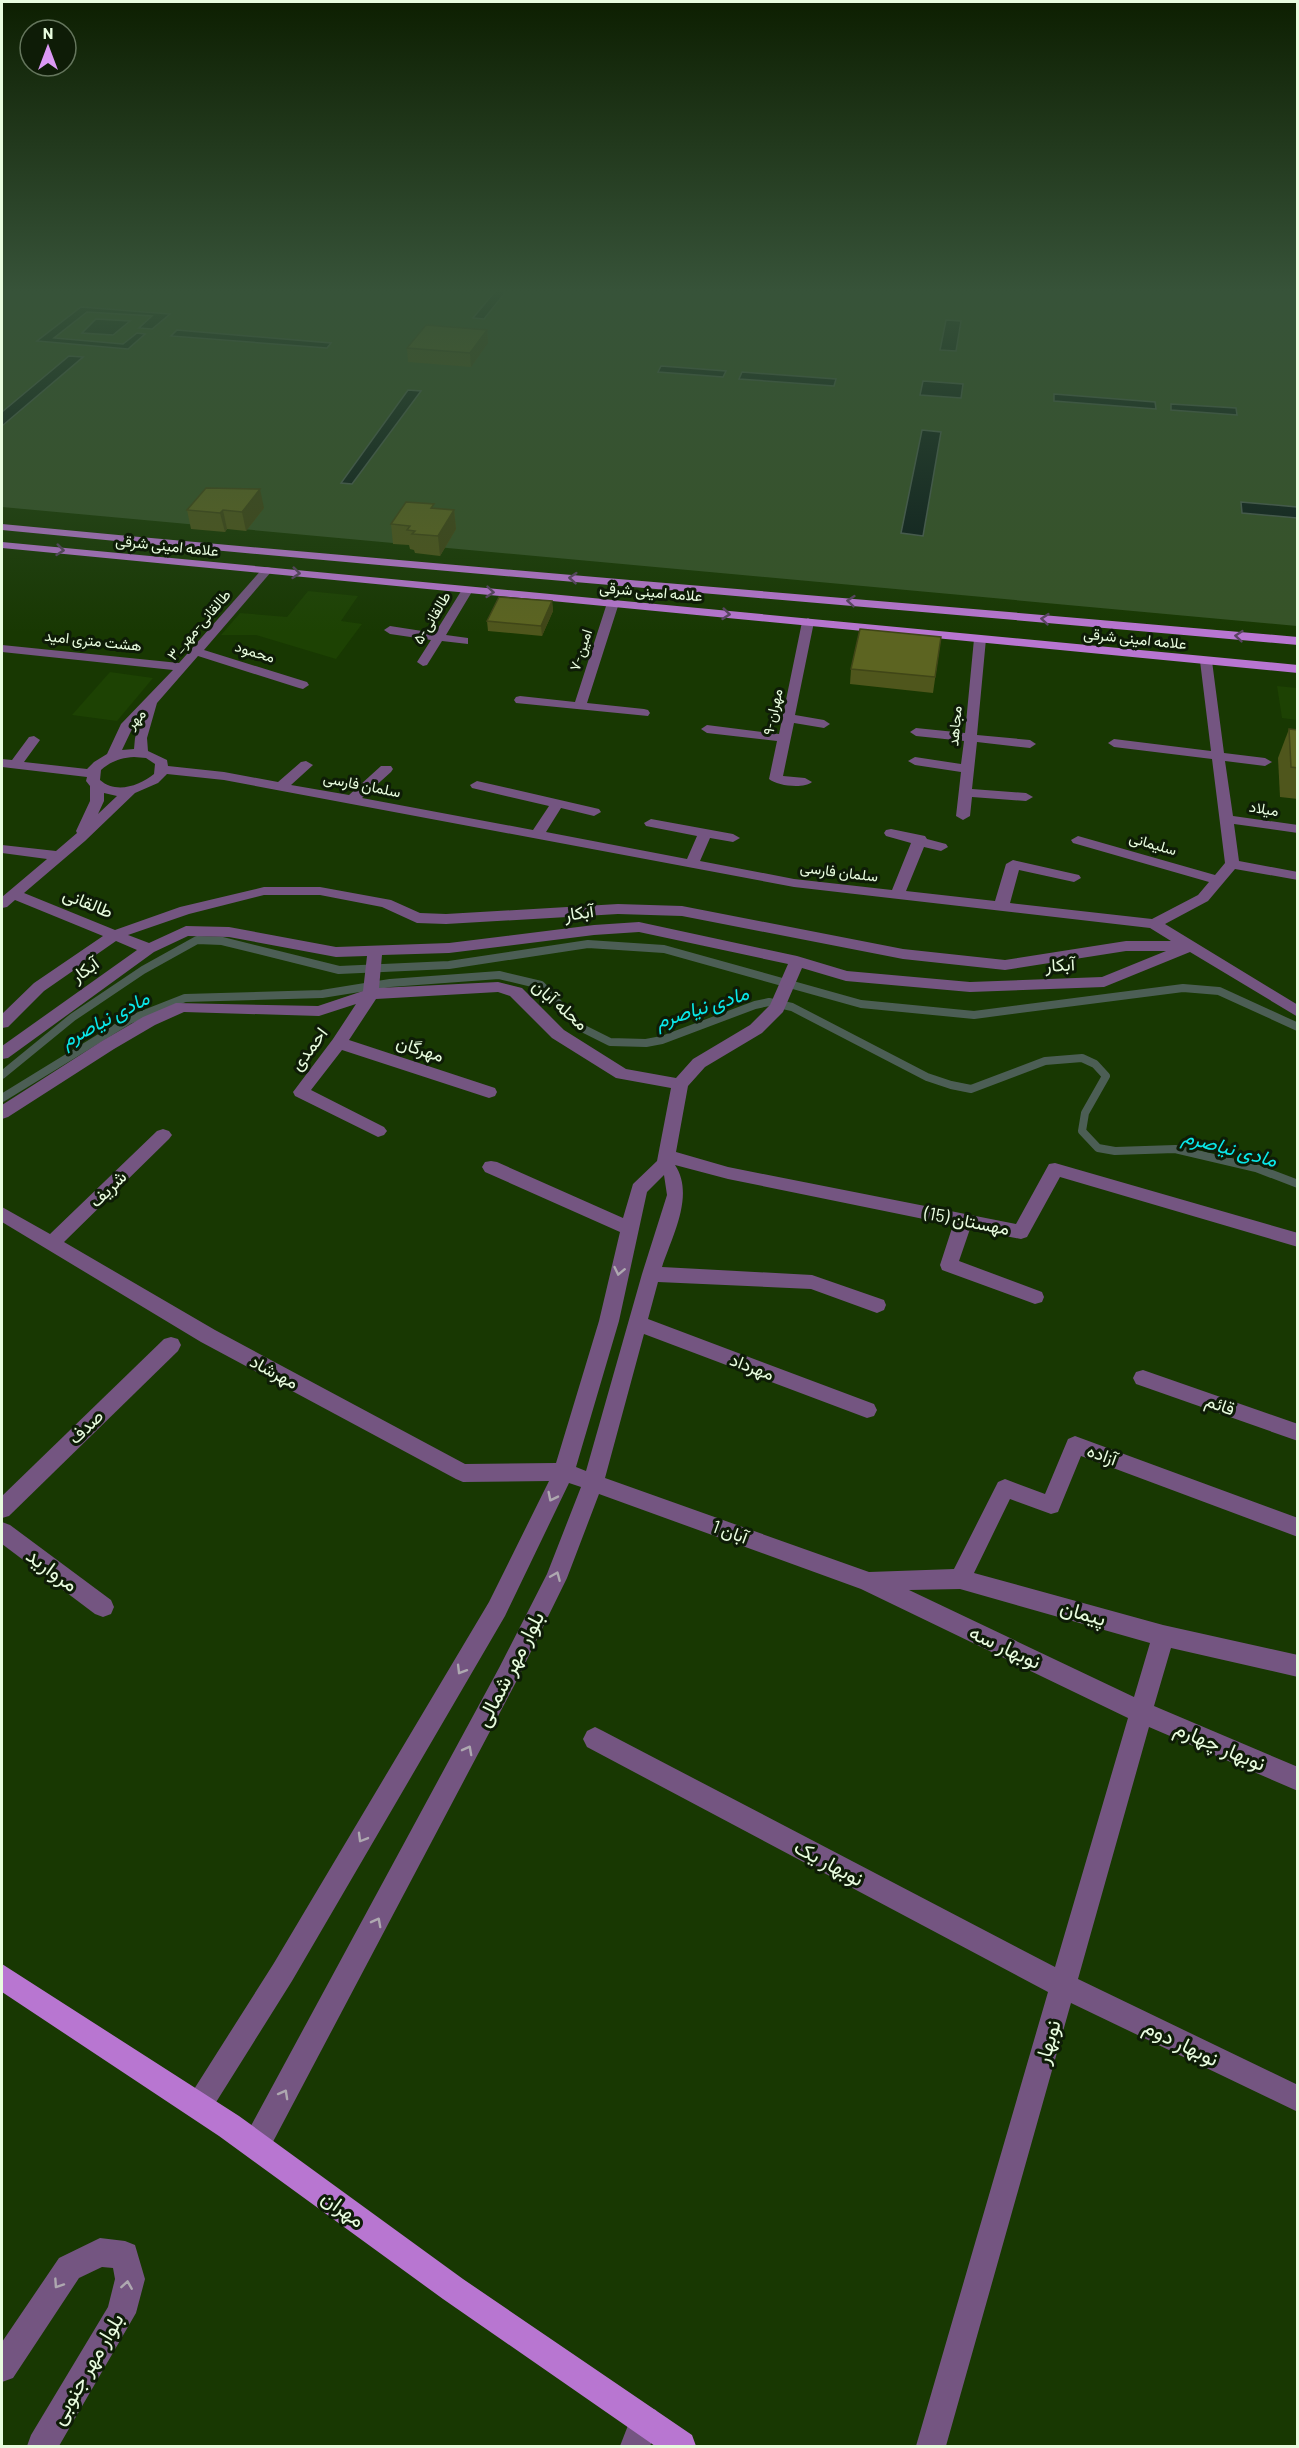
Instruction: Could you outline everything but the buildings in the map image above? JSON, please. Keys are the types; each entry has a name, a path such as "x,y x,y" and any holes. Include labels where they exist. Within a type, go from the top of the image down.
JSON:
{"main road":[{"name":"علامه امینی شرقی","path":"2,527 343,560 686,586 1298,641"},
{"name":"علامه امینی شرقی","path":"2,545 1298,669"},
{"path":"676,609 686,586"},
{"name":"مهران","path":"2,1977 256,2145 453,2289 640,2434 681,2446"}],"street":[{"name":"۳_طالقانی-مهر","path":"153,700 267,570"},
{"name":"۵-طالقانی","path":"423,662 467,590"},
{"name":"۷-امین","path":"580,707 613,603"},
{"name":"۹-مهران","path":"806,782 776,779 808,622"},
{"path":"390,630 464,641"},
{"name":"مجاهد","path":"963,816 980,639"},
{"name":"هشت متری امید","path":"2,648 182,667"},
{"name":"محمود","path":"196,651 303,685"},
{"path":"1206,661 1232,864 1203,898 1154,924 1298,1012"},
{"name":"مهر","path":"146,754 141,738 153,700"},
{"name":"مهر","path":"112,757 126,727 153,700"},
{"path":"520,700 644,713"},
{"path":"788,718 824,724"},
{"path":"707,729 784,738"},
{"path":"916,732 1030,744"},
{"path":"8,764 34,740"},
{"path":"1114,743 1265,762"},
{"path":"8,764 94,780 112,791 131,790 149,784 160,775 162,763 146,754"},
{"name":"سلمان فارسی","path":"112,757 146,754 186,760 224,776"},
{"path":"80,838 97,801 94,780 98,765 112,757"},
{"path":"915,761 968,769"},
{"path":"280,787 306,765"},
{"name":"سلمان فارسی","path":"162,769 224,776 794,883 1154,924"},
{"path":"352,800 386,769"},
{"path":"477,785 594,812"},
{"path":"7,899 80,838 131,790"},
{"path":"965,793 1026,797"},
{"path":"537,835 557,804"},
{"name":"میلاد","path":"1226,819 1298,829"},
{"path":"651,823 733,838"},
{"path":"692,864 705,832"},
{"path":"891,833 920,839 941,847"},
{"path":"897,896 920,839"},
{"name":"سلیمانی","path":"1078,840 1218,880"},
{"path":"2,849 58,856"},
{"path":"1001,908 1013,864 1074,878"},
{"path":"1232,864 1298,876"},
{"name":"آبکار","path":"2,1023 39,987 114,935 185,910 264,891 320,891 386,903 417,918 446,919 618,909 682,911 903,954 1005,965 1126,946 1189,946"},
{"name":"طالقانی","path":"7,899 149,949"},
{"name":"آبکار","path":"2,1054 149,949 186,931 229,932 336,952 449,948 594,930 639,927 797,961 846,976 970,987 1104,982 1189,946"},
{"name":"احمدی","path":"375,951 371,994 339,1042 301,1092 378,1131"},
{"path":"666,1160 680,1084 699,1063 756,1029 777,1008 797,961"},
{"name":"محله آبان","path":"2,1113 108,1045 149,1021 182,1007 319,1011 371,994 498,987 516,992 558,1034 622,1074 680,1084"},
{"name":"مهرگان","path":"339,1042 489,1092"},
{"name":"شریف","path":"52,1243 163,1136"},
{"name":"مهستان (15)","path":"666,1160 1021,1232 1055,1169 1298,1240"},
{"name":"بلوار مهر شمالی","path":"198,2105 283,1972 497,1610 564,1472 609,1321 628,1228 639,1189 666,1160 673,1175 676,1195 651,1274 593,1483 556,1578 507,1676 256,2145"},
{"path":"491,1167 628,1228"},
{"name":"مهرشاد","path":"2,1214 208,1336 463,1473 564,1472"},
{"path":"963,1221 949,1265 1035,1297"},
{"path":"651,1274 812,1282 877,1305"},
{"name":"مهرداد","path":"637,1323 867,1410"},
{"name":"صدف","path":"2,1509 171,1345"},
{"name":"قائم","path":"1143,1378 1298,1433"},
{"name":"آزاده","path":"960,1579 1005,1488 1051,1505 1075,1445 1298,1528"},
{"name":"1 آبان","path":"564,1472 867,1581"},
{"name":"مروارید","path":"2,1532 103,1607"},
{"name":"پیمان","path":"867,1581 960,1579 1163,1636 1298,1666"},
{"name":"نوبهار سه","path":"867,1581 1143,1713"},
{"name":"نوبهار","path":"931,2446 1143,1713 1163,1636"},
{"name":"نوبهار چهارم","path":"1143,1713 1298,1779"},
{"name":"نوبهار یک","path":"595,1739 1064,1986"},
{"name":"نوبهار دوم","path":"1064,1986 1298,2099"},
{"name":"بلوار مهر جنوبی","path":"2,2367 69,2268 100,2252 125,2255 130,2279 121,2313 42,2446"}],"shaded area":[{"path":"2,403 1297,403 1297,626 2,507"},
{"path":"12,403 29,403 2,426 2,412"},
{"path":"398,403 412,403 352,484 341,483"},
{"path":"1083,403 1155,403 1156,409"},
{"path":"1171,404 1236,408 1237,415 1171,410"},
{"path":"922,430 941,432 923,536 901,533"},
{"path":"1241,502 1297,507 1297,518 1242,513"},
{"path":"308,591 358,596 341,621 362,624 336,659 256,635 221,635 240,613 287,617"},
{"path":"110,672 153,678 117,721 72,715"},
{"path":"1277,686 1297,688 1297,720 1282,718"}],"waterway":[{"path":"2,1075 73,1017 143,970 197,940 222,941 339,970 449,965 588,944 664,949 861,1004 974,1015 1183,988 1219,991 1298,1027"},
{"name":"مادی نیاصرم","path":"2,1098 129,1020 185,998 322,994 390,983 499,975 541,985 582,1028 610,1042 646,1043 662,1040 755,1005 769,1002 792,1007 927,1077 971,1089 1045,1061 1082,1058 1095,1064 1106,1076 1085,1113 1082,1131 1098,1148 1115,1151 1175,1149 1256,1168 1298,1184"}]}
